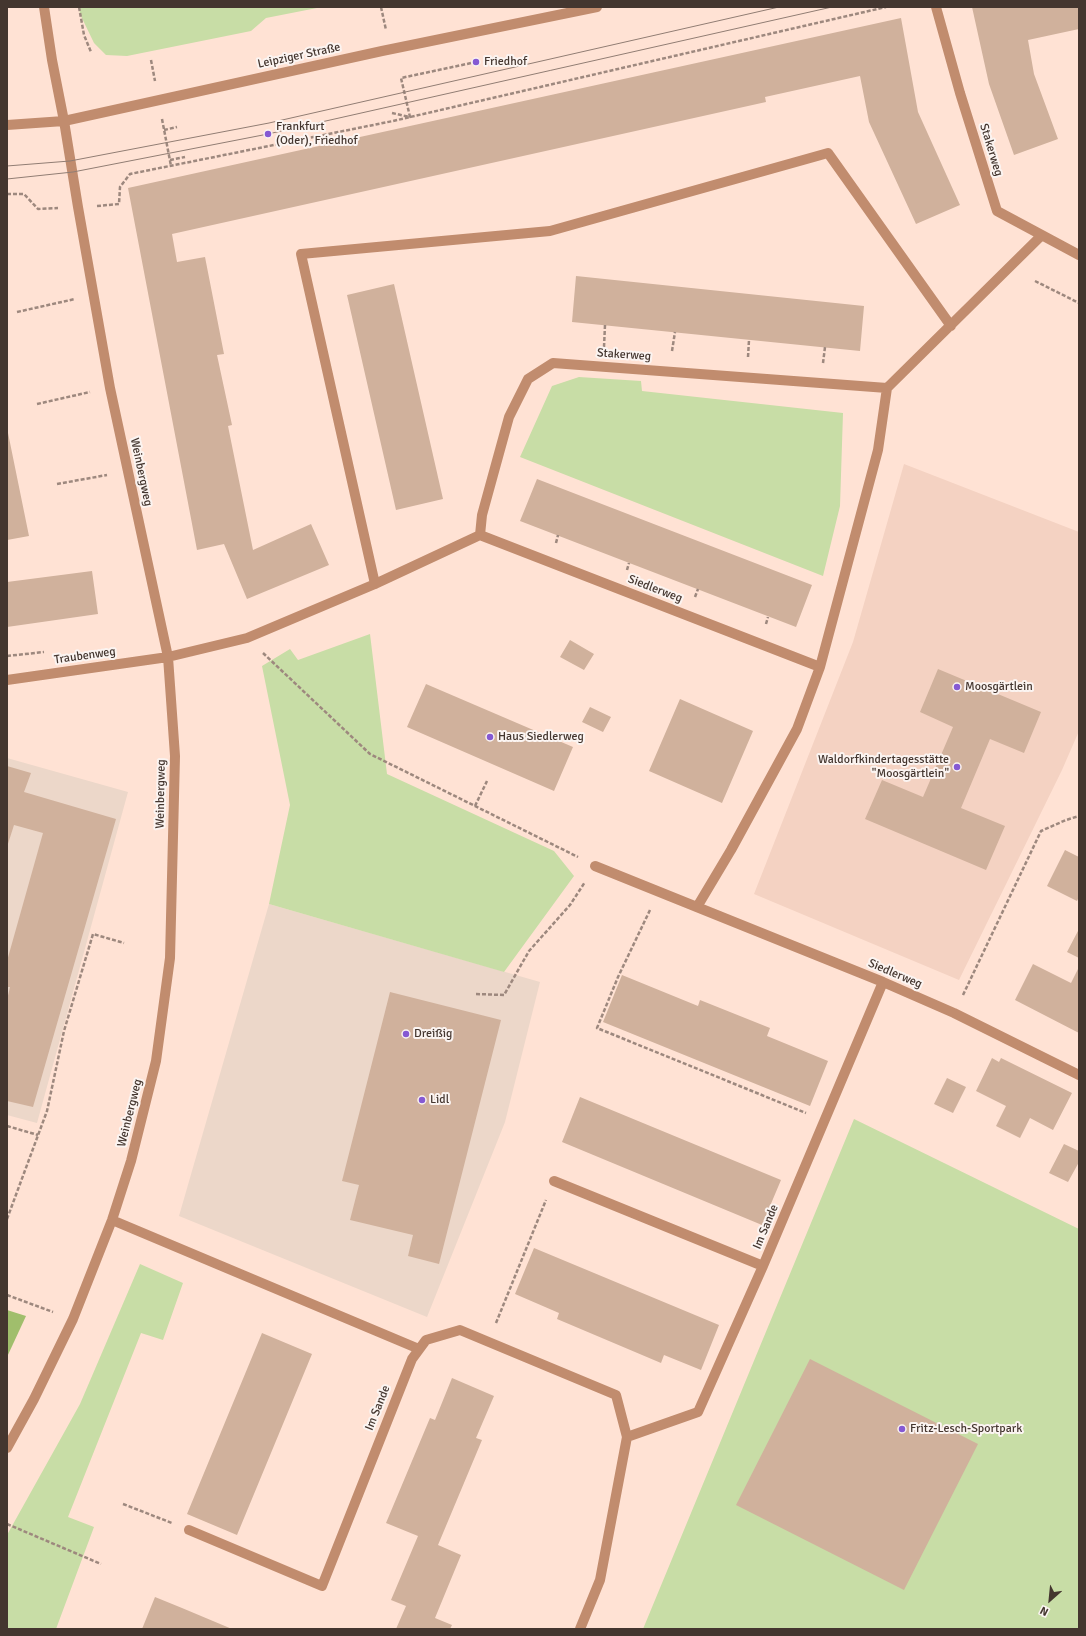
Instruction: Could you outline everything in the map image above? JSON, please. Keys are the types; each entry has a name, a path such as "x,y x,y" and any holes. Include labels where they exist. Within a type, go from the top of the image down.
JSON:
{"street":[{"name":"Weinbergweg","path":"7,1448 34,1399 73,1319 112,1220 131,1162 156,1062 170,958 175,756 168,657 110,388 44,7"},
{"name":"Leipziger Straße","path":"7,125 64,121 382,51 597,7"},
{"name":"Stakerweg","path":"936,7 960,93 997,211 1079,255"},
{"path":"375,584 301,254 550,231 828,153 951,326"},
{"path":"697,907 731,850 798,729 820,667 878,450 887,388 1042,235"},
{"name":"Stakerweg","path":"480,535 482,515 510,417 528,379 553,362 887,388"},
{"name":"Traubenweg","path":"7,680 168,657 247,638 375,584 480,535"},
{"name":"Siedlerweg","path":"480,535 820,667"},
{"name":"Siedlerweg","path":"595,866 883,982 954,1013 1079,1075"},
{"name":"Im Sande","path":"627,1437 698,1412 763,1266 883,982"},
{"path":"554,1181 763,1266"},
{"path":"112,1220 419,1349"},
{"name":"Im Sande","path":"189,1530 322,1586 412,1359 426,1340 460,1330 616,1395 627,1437 600,1580 580,1629"}],"path":[{"path":"79,7 84,35 91,52"},
{"path":"7,194 24,194 38,208 119,204 120,187 130,174 410,117 886,7"},
{"path":"410,117 400,78 476,62"},
{"path":"392,113 410,117"},
{"path":"164,130 177,127"},
{"path":"170,160 185,157"},
{"path":"1035,281 1079,303"},
{"path":"17,312 93,295"},
{"path":"37,404 110,388"},
{"path":"57,484 128,472"},
{"path":"247,638 370,754 595,866 570,904 529,951 504,995 476,994"},
{"path":"474,806 487,781"},
{"path":"954,1013 1041,831 1079,816"},
{"path":"659,891 618,977 597,1028 825,1121"},
{"path":"7,1218 47,1112 64,1031 93,934 124,943"},
{"path":"7,1126 38,1135"},
{"path":"488,1341 554,1181"},
{"path":"7,1295 73,1319"},
{"path":"123,1504 189,1530"},
{"path":"7,1524 101,1564"}],"shaded area":[{"name":"Moosgärtlein","path":"904,464 1079,532 1079,731 1062,770 959,980 754,894 853,642"},
{"path":"7,758 128,792 37,1123 7,1115"},
{"path":"269,904 540,982 505,1122 427,1317 179,1216"}],"green space":[{"path":"79,7 322,7 266,18 251,31 127,56 106,55 94,43 80,14"},
{"path":"579,377 641,381 642,391 843,413 840,506 823,576 520,457 552,386"},
{"path":"370,634 387,774 554,851 574,876 504,972 269,904 290,805 262,666 290,649 298,660"},
{"name":"Fritz-Lesch-Sportpark","path":"854,1119 1079,1229 1079,1629 643,1629"},
{"path":"140,1264 183,1283 163,1340 141,1333 68,1517 94,1527 56,1629 7,1629 7,1535 80,1404"},
{"path":"7,1310 26,1316 7,1357"}],"building":[{"path":"972,7 1079,7 1079,29 1028,40 1034,74 1058,139 1014,155 989,84"},
{"path":"901,18 918,112 960,205 916,224 869,122 860,76 765,97 766,102 172,234 177,262 205,257 224,354 217,355 232,425 228,426 253,550 311,524 329,565 247,599 224,544 197,550 128,188"},
{"path":"576,276 864,306 860,351 572,322"},
{"path":"394,284 443,499 396,510 347,295"},
{"path":"7,428 29,536 7,540"},
{"path":"537,479 812,585 796,627 520,521"},
{"path":"92,571 98,614 7,627 7,582"},
{"path":"570,640 594,654 584,670 560,657"},
{"name":"Waldorfkindertagesstätte \"Moosgärtlein\"","path":"938,669 1041,712 1024,753 990,739 961,808 1005,826 986,870 865,819 882,780 923,797 953,727 920,712"},
{"name":"Haus Siedlerweg","path":"426,684 573,747 554,791 407,727"},
{"path":"680,699 753,731 722,803 649,771"},
{"path":"590,707 611,717 603,732 582,722"},
{"path":"7,766 31,773 24,792 116,819 33,1107 7,1101 7,1000 10,987 7,987 7,961 43,833 14,825 7,847"},
{"path":"1065,850 1079,857 1079,897 1077,901 1047,886"},
{"path":"1079,929 1079,958 1067,952"},
{"path":"1033,964 1071,983 1079,967 1079,1033 1015,1000"},
{"path":"622,975 698,1006 700,1000 770,1028 767,1036 828,1061 810,1106 603,1022"},
{"name":"Lidl","path":"390,992 501,1020 439,1264 408,1256 413,1235 350,1220 359,1185 342,1181"},
{"path":"992,1058 999,1062 1001,1058 1072,1093 1053,1130 1030,1118 1020,1138 996,1126 1006,1106 976,1091"},
{"path":"947,1078 966,1087 953,1113 934,1104"},
{"path":"580,1097 781,1180 762,1225 562,1142"},
{"path":"1064,1144 1079,1151 1079,1162 1068,1182 1049,1173"},
{"path":"534,1248 719,1325 701,1370 664,1355 661,1363 557,1319 559,1313 515,1294"},
{"path":"262,1333 312,1354 237,1535 187,1514"},
{"path":"810,1359 978,1444 904,1590 736,1505"},
{"path":"452,1378 494,1396 476,1438 482,1440 438,1545 461,1555 435,1618 452,1625 450,1629 396,1629 406,1606 391,1600 418,1536 386,1523 430,1418 435,1420"},
{"path":"155,1597 182,1608 232,1629 142,1629"}],"tram line":[{"path":"7,166 70,161 269,123 779,7"},
{"path":"7,179 73,172 268,134 832,7"}],"place":[{"name":"Friedhof","path":"476,62"},
{"name":"Frankfurt (Oder), Friedhof","path":"268,134"},
{"name":"Moosgärtlein","path":"957,687"},
{"name":"Haus Siedlerweg","path":"490,737"},
{"name":"Waldorfkindertagesstätte \"Moosgärtlein\"","path":"957,767"},
{"name":"Dreißig","path":"406,1034"},
{"name":"Lidl","path":"422,1100"},
{"name":"Fritz-Lesch-Sportpark","path":"902,1429"}]}
